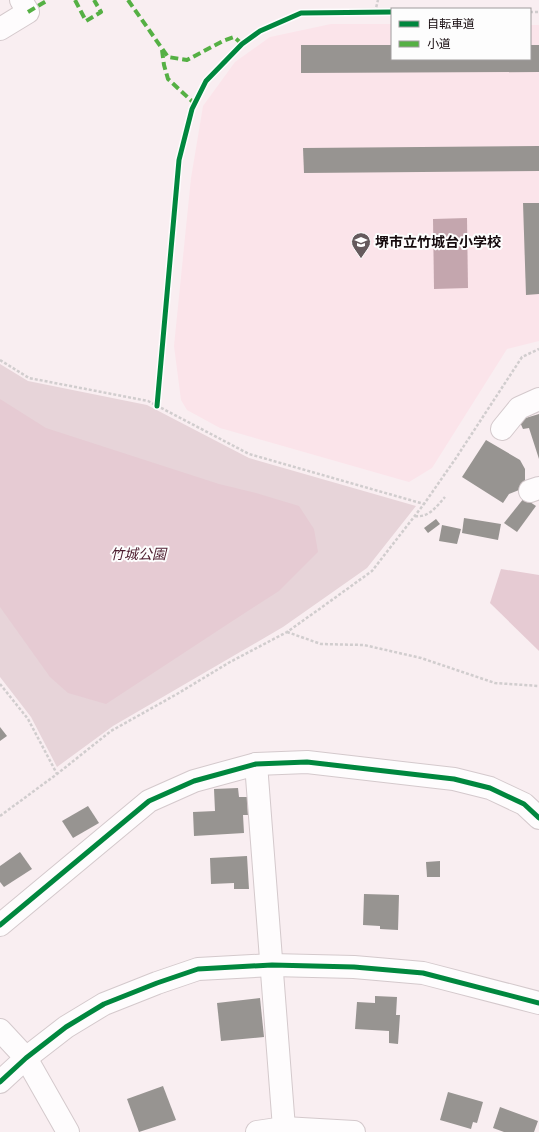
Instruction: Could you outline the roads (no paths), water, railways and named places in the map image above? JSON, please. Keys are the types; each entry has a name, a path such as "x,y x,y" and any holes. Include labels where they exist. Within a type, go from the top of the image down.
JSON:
{"street":[{"path":"0,29 28,12 21,0"},
{"path":"502,429 519,408 539,399"},
{"path":"0,925 149,801 194,781 256,764 307,762 454,779 490,788 524,804 539,818"},
{"path":"256,764 284,1128"},
{"path":"0,1082 26,1058 66,1027 104,1004 198,969 272,965 354,967 423,974 539,1003"},
{"path":"0,1030 26,1058 68,1132"},
{"path":"257,1132 284,1128 354,1132"}],"place":[{"name":"堺市立竹城台小学校","path":"361,259"}],"park label":[{"name":"竹城公園","path":"138,554"}]}
